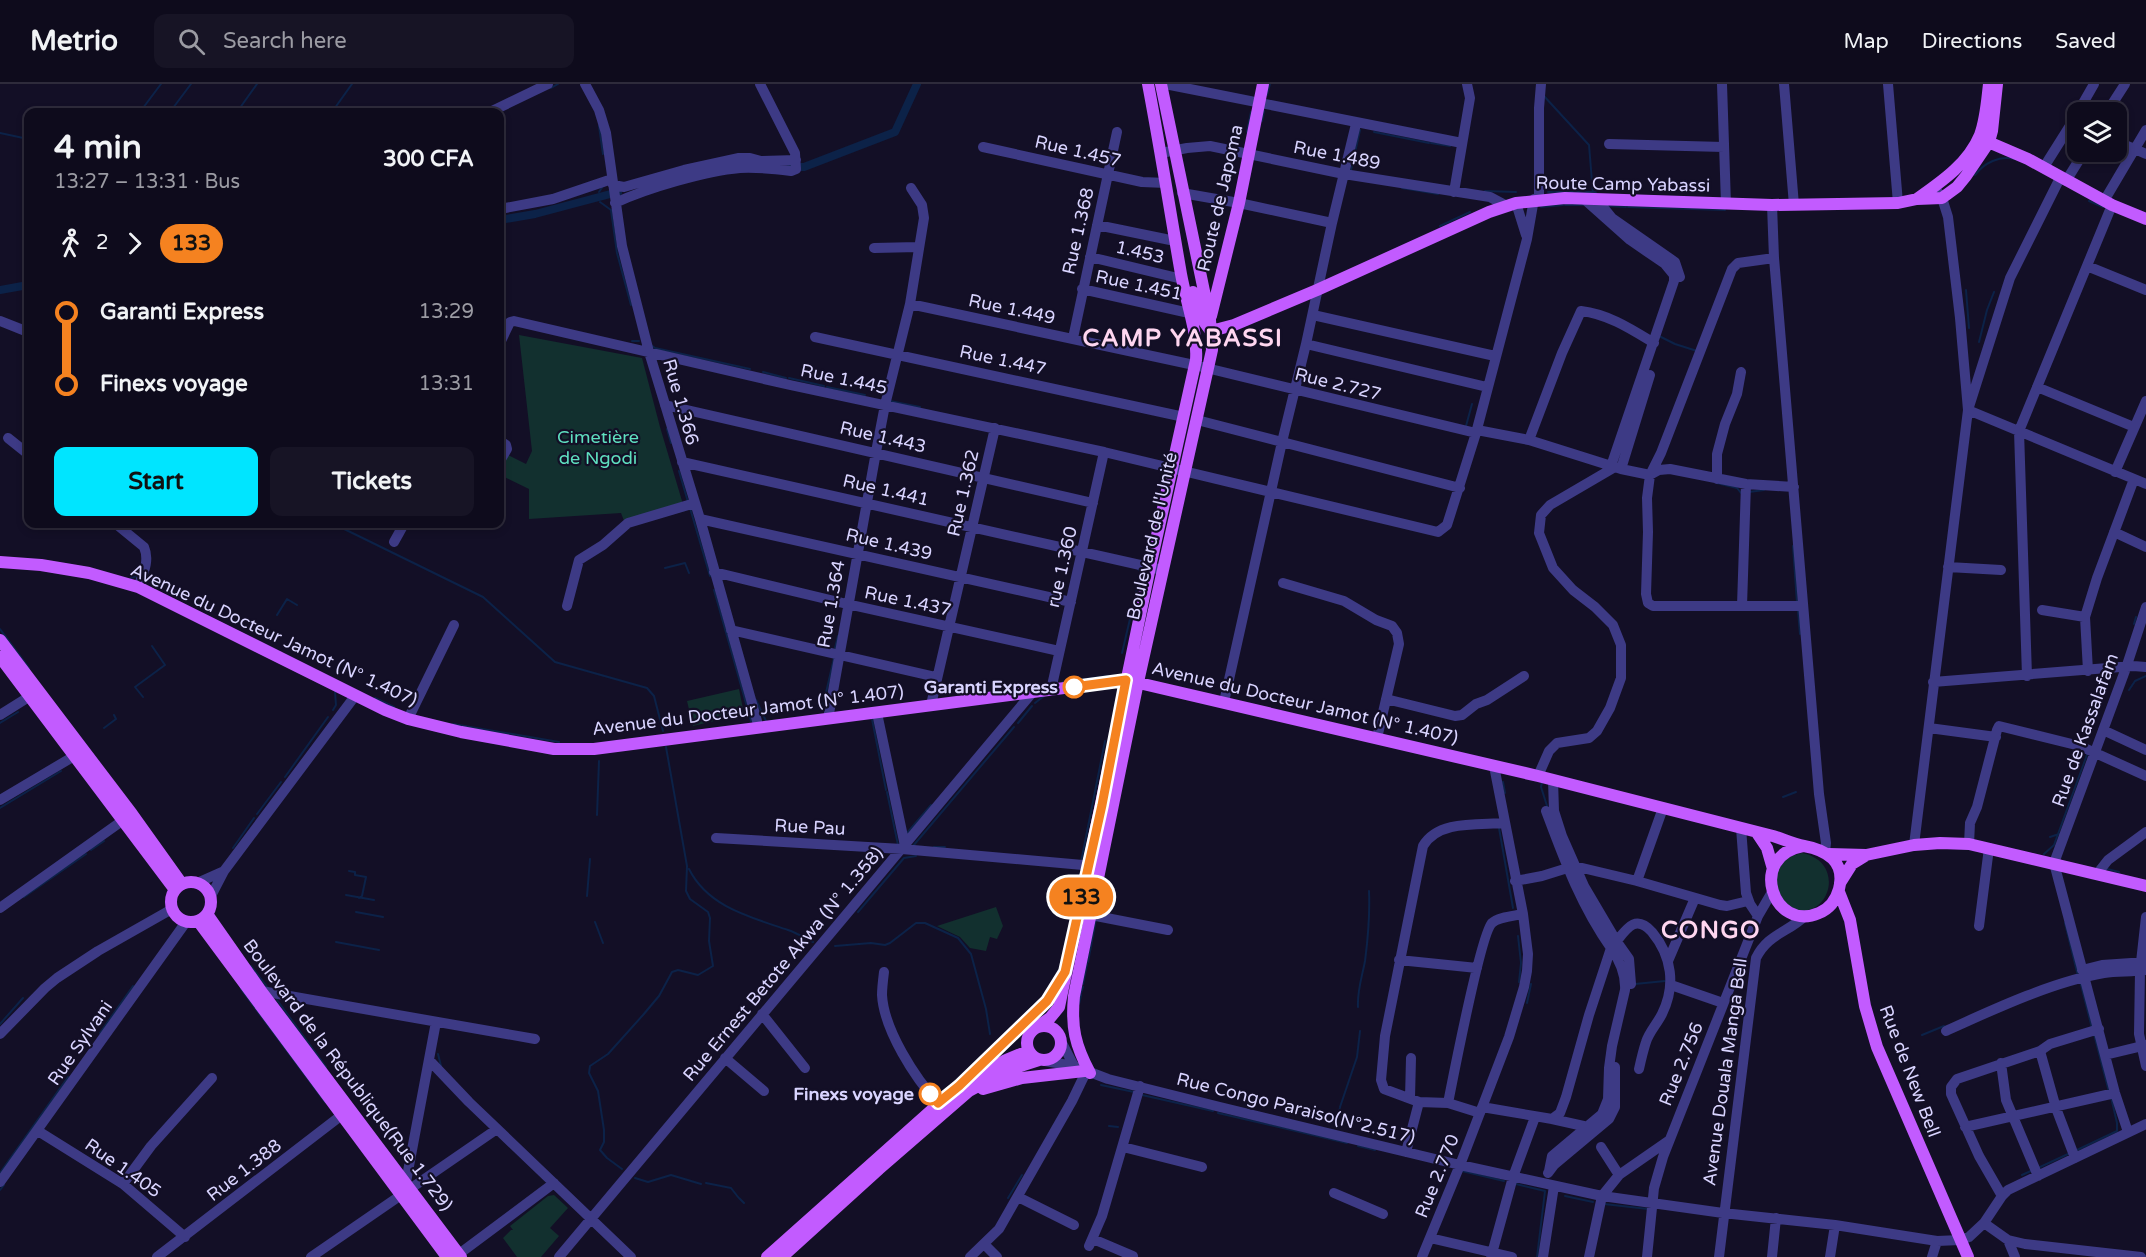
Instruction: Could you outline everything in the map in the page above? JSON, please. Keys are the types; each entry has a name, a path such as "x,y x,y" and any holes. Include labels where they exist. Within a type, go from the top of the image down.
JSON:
{"main road":[{"name":"Boulevard de l'Unité","path":"1148,84 1167,152 1182,193 1210,326 1212,350 1185,471 1155,570"},
{"name":"Boulevard de l'Unité","path":"1065,972 1087,865 1132,681 1196,347 1166,183 1167,152 1163,84"},
{"name":"Route de Japoma","path":"1210,326 1239,203 1263,84"},
{"path":"1917,199 1942,198 1966,176 1984,140 1984,119 1989,84"},
{"path":"1917,199 1959,165 1992,131 1997,84"},
{"path":"1984,140 2044,167 2063,180 2108,203 2146,219"},
{"path":"1166,183 1172,189 1175,201 1197,308 1200,316 1210,326"},
{"name":"Route Camp Yabassi","path":"1210,326 1234,325 1510,204 1536,199 1772,206 1898,203 1917,199"},
{"name":"Avenue du Docteur Jamot (N° 1.407)","path":"0,562 41,565 89,573 138,587 355,696 408,719 461,732 554,749 594,749 1132,681 1544,778 1807,846"},
{"path":"0,640 35,694 179,887"},
{"path":"0,657 35,694"},
{"name":"Boulevard de l'Unité","path":"1074,996 1101,866 1132,681"},
{"path":"1757,833 1767,848 1773,869 1772,892 1782,907 1797,915 1814,915 1829,907 1852,864 1866,855"},
{"path":"1773,869 1784,853 1807,846 1827,853 1866,855 1914,845 1969,844 2146,886"},
{"path":"1827,853 1838,867 1839,887"},
{"path":"196,883 205,888 210,898 210,908 197,919 177,917 172,909 171,899 179,887 196,883"},
{"name":"Rue de New Bell","path":"1839,887 1850,920 1864,1006 1877,1047 1968,1257"},
{"name":"Boulevard de la République(Rue 1.729)","path":"197,919 257,994 456,1256"},
{"path":"1028,1051 1028,1036 1050,1018 1059,1007 1065,972"},
{"path":"782,1257 959,1092 1047,1001 1065,972"},
{"path":"959,1092 1000,1074 1057,1055 1074,996"},
{"path":"959,1092 987,1088 1022,1078 1083,1070 1072,1020 1074,996"},
{"path":"1037,1027 1051,1027 1056,1030 1061,1042"},
{"path":"767,1257 938,1103 1028,1051"},
{"path":"1028,1051 1042,1060"}],"street":[{"path":"498,108 548,84"},
{"name":"Rue 1.366","path":"585,84 603,122 622,246 649,352 700,519 759,728"},
{"path":"760,84 795,153 797,164"},
{"path":"1163,84 1356,124 1462,143"},
{"path":"1454,192 1470,98 1467,84"},
{"name":"Rue 1.445","path":"504,335 510,322 514,321 1104,452 1438,532 1448,525 1460,488 1536,199 1541,84"},
{"path":"1722,84 1726,204"},
{"path":"1784,84 1794,205"},
{"path":"1888,84 1898,203"},
{"path":"2084,102 2094,84"},
{"path":"2114,102 2125,84"},
{"path":"1224,702 1356,124"},
{"path":"2044,167 2067,130"},
{"path":"2027,676 2019,431 2087,266 2108,203 2134,149 2146,130"},
{"name":"Rue 1.368","path":"1072,338 1117,132"},
{"path":"1609,144 1724,147"},
{"name":"Rue 1.489","path":"1167,152 1210,146 1344,174 1490,197 1510,204"},
{"path":"2127,146 2146,154"},
{"name":"Rue 1.457","path":"983,147 1142,182 1166,183"},
{"path":"504,208 553,200 612,182 624,187 684,170 739,158 797,164"},
{"path":"1914,845 1968,410 2010,278 2063,180 2076,162"},
{"path":"615,203 626,197 723,170 743,168 791,171 797,164"},
{"path":"1934,187 1942,198 1950,236 1968,410"},
{"path":"898,355 910,304 924,218 923,209 911,188"},
{"path":"1182,193 1332,223"},
{"path":"1593,199 1630,240 1665,264 1674,275 1673,288 1616,467"},
{"path":"1570,868 1544,778 1549,751 1557,743 1589,738 1597,731 1610,708 1622,678 1621,645 1613,625 1573,590 1553,568 1539,533 1541,515 1550,505 1616,467 1681,280 1675,262 1612,218 1593,199"},
{"path":"1510,204 1527,238"},
{"path":"1772,206 1774,258 1803,606 1827,853"},
{"path":"1097,225 1175,241"},
{"path":"874,248 918,247"},
{"name":"1.453","path":"1090,257 1182,279"},
{"path":"1774,258 1738,263 1732,269 1662,453 1650,475 1647,498 1646,594 1648,603 1653,606 1803,606"},
{"path":"2087,266 2146,290"},
{"name":"Rue 1.451","path":"1082,289 1189,313"},
{"name":"Rue 1.449","path":"910,304 1194,365"},
{"path":"1529,440 1581,311 1612,319 1654,343"},
{"path":"1313,315 1495,356"},
{"path":"0,321 24,330"},
{"name":"Rue 1.447","path":"815,337 1184,417"},
{"path":"1306,344 1487,387"},
{"name":"Rue 1.364","path":"828,719 847,604 885,405 898,355"},
{"name":"Rue 2.727","path":"1194,365 1476,432 1529,440 1650,475"},
{"path":"1717,478 1717,454 1737,393 1741,372"},
{"path":"2037,387 2134,427"},
{"path":"2115,472 2146,401"},
{"name":"Rue 1.443","path":"665,405 1093,503"},
{"path":"1968,410 2146,484"},
{"path":"1197,420 1460,488"},
{"name":"Rue 1.362","path":"931,705 995,428"},
{"path":"8,438 24,451"},
{"name":"rue 1.360","path":"1051,690 1104,452"},
{"name":"Rue 1.441","path":"682,462 867,502 1155,570"},
{"path":"1650,475 1659,470 1670,469 1746,484 1794,487"},
{"path":"2088,671 2085,617 2134,479"},
{"path":"1742,606 1746,484"},
{"path":"567,606 579,560 603,545 628,524 695,503"},
{"name":"Rue 1.439","path":"700,519 1071,602"},
{"path":"121,528 144,547 146,552 145,566 138,587"},
{"path":"394,542 402,528"},
{"path":"2114,532 2146,547"},
{"path":"1948,567 2001,570"},
{"path":"1155,570 1156,576 1145,627 1135,669 1132,671 1130,667 1150,575 1155,570"},
{"name":"Rue 1.437","path":"714,572 1059,651"},
{"path":"1283,583 1344,601 1376,620 1392,626 1397,633 1399,644 1377,738"},
{"name":"Rue de Kassalafam","path":"2054,863 2146,608"},
{"path":"2042,610 2085,617"},
{"path":"408,719 454,625"},
{"path":"731,630 936,677"},
{"path":"1933,682 2146,667"},
{"path":"1386,699 1455,716 1487,700 1524,676"},
{"name":"Rue Ernest Betote Akwa (N° 1.358)","path":"559,1257 1032,693"},
{"path":"0,716 35,694"},
{"path":"210,898 224,871 355,696"},
{"path":"877,713 903,848"},
{"path":"1969,844 1971,821 1977,807 1998,727 2002,726 2095,751 2146,776"},
{"path":"1929,728 1996,737"},
{"path":"2103,730 2146,750"},
{"path":"0,800 79,753"},
{"name":"Rue 2.770","path":"1422,1257 1509,1037 1524,987 1528,954 1523,914 1494,766"},
{"path":"1637,881 1663,808"},
{"path":"1542,1183 1549,1171 1609,1119 1615,1107 1615,1068 1632,981 1629,959 1614,945 1592,917 1546,811"},
{"path":"0,908 128,817"},
{"path":"1504,823 1446,828 1434,833 1426,840 1421,852 1384,1036 1381,1080 1384,1089 1414,1100 1552,1119 1588,1127"},
{"path":"1741,828 1748,901 1758,916"},
{"path":"1807,846 1823,828"},
{"path":"2097,874 2115,854 2146,832"},
{"name":"Rue Pau","path":"716,838 903,848 1101,866"},
{"path":"1979,926 1989,848"},
{"path":"2054,863 2115,1093 2128,1132"},
{"path":"1515,881 1570,868 1637,881 1727,906 1748,901"},
{"path":"196,883 224,871"},
{"name":"Rue 2.756","path":"1647,1257 1656,1179 1668,1141 1758,916 1772,892"},
{"path":"1668,961 1695,898"},
{"path":"0,1034 57,978 107,945 172,909"},
{"path":"1448,1103 1477,968 1490,925 1495,921 1523,914"},
{"path":"1091,915 1168,930"},
{"name":"Avenue Douala Manga Bell","path":"1719,1257 1756,958 1762,946 1770,938 1792,927 1805,916"},
{"path":"2146,917 2143,966 2143,1046 2146,1066"},
{"name":"Rue Sylvani","path":"0,1182 197,919"},
{"path":"1552,1119 1563,1107 1589,1015 1614,945 1635,922 1646,925 1658,939 1668,961 1671,985 1666,1004 1646,1041 1639,1069"},
{"path":"1549,1171 1552,1156 1602,1114 1608,1099 1612,1046 1626,978 1614,945"},
{"path":"1400,960 1477,968"},
{"path":"1946,1031 2083,974 2143,966"},
{"path":"884,972 882,997 887,1020 907,1060 938,1103"},
{"path":"1671,985 1723,1003"},
{"path":"257,994 535,1039"},
{"path":"762,1014 805,1068"},
{"path":"403,1188 436,1022"},
{"path":"2002,1196 1965,1128 1950,1091 1953,1084 1957,1079 2040,1051 2050,1044 2099,1029"},
{"path":"970,1257 999,1229 1072,1101 1083,1070 1061,1042"},
{"path":"2105,1055 2143,1046"},
{"path":"2040,1051 2056,1108 2075,1158"},
{"path":"725,1058 764,1091"},
{"path":"1406,1152 1414,1100 1411,1058"},
{"name":"Rue Congo Paraiso(N°2.517)","path":"1042,1060 1220,1107 1460,1165 1602,1196 1723,1213 1834,1225 1936,1241 1960,1240"},
{"path":"430,1061 497,1129 631,1257"},
{"path":"2001,1063 2010,1113 2015,1118 2038,1176"},
{"path":"123,1184 151,1146 212,1078"},
{"path":"1134,1256 1091,1243 1123,1148 1137,1085"},
{"path":"1965,1128 2115,1093"},
{"name":"Rue 1.388","path":"157,1257 347,1112"},
{"path":"1492,1255 1513,1177 1535,1117"},
{"path":"1960,1240 1969,1237 1984,1223 2008,1190 2146,1124"},
{"path":"311,1257 403,1188 497,1129"},
{"name":"Rue 1.405","path":"38,1131 123,1184 185,1237"},
{"path":"1589,1257 1602,1196 1619,1175 1668,1141"},
{"path":"1601,1147 1619,1175"},
{"path":"1123,1148 1202,1167"},
{"path":"456,1256 554,1184"},
{"path":"1544,1257 1554,1186"},
{"path":"1334,1193 1383,1214"},
{"path":"1018,1197 1074,1225"},
{"path":"1772,1257 1776,1218"},
{"path":"1984,1223 2008,1240 2025,1244 2141,1257"},
{"path":"1830,1257 1834,1225"},
{"path":"1430,1238 1492,1255 1512,1257"},
{"path":"2008,1240 2016,1257"},
{"path":"1932,1257 1936,1241"},
{"path":"985,1245 997,1257"}],"green space":[{"name":"Cimetière de Ngodi","path":"519,335 642,358 685,511 626,526 621,513 529,519 529,489 504,477 504,462 508,455 526,464 532,451"},
{"path":"739,689 744,714 693,726 687,701"},
{"path":"1802,853 1816,858 1824,867 1828,877 1825,897 1818,905 1808,910 1797,910 1780,901 1775,879 1779,865 1786,859"},
{"path":"996,907 1003,926 997,939 990,937 986,951 970,948 960,937 937,926"},
{"path":"554,1195 568,1208 550,1228 559,1236 541,1257 517,1257 503,1238 513,1230 510,1226 548,1196"}],"waterway":[{"path":"143,108 161,84"},
{"path":"173,108 191,84"},
{"path":"240,108 257,84"},
{"path":"335,108 352,84"},
{"path":"551,88 558,84"},
{"path":"791,167 804,167 895,132 917,84"},
{"path":"1267,95 1270,84"},
{"path":"1543,95 1589,145 1593,194"},
{"path":"1262,121 1264,111"},
{"path":"1247,132 1251,112"},
{"path":"599,126 603,154"},
{"path":"1351,170 1360,130"},
{"path":"1374,132 1429,143"},
{"path":"0,133 24,138"},
{"path":"1431,143 1450,146"},
{"path":"1975,175 1993,161 2003,158 2014,159"},
{"path":"599,192 603,186"},
{"path":"1402,188 1438,194"},
{"path":"1485,191 1516,192"},
{"path":"504,219 535,214 618,192"},
{"path":"1548,192 1596,192"},
{"path":"2089,201 2103,207"},
{"path":"600,202 611,210 617,253 631,305"},
{"path":"1541,207 1563,205"},
{"path":"1565,205 1583,205"},
{"path":"1607,206 1626,207"},
{"path":"1628,207 1725,210"},
{"path":"1440,226 1470,212"},
{"path":"0,290 24,286"},
{"path":"1966,290 1969,328"},
{"path":"1979,342 1994,292"},
{"path":"1659,336 1697,351"},
{"path":"632,341 639,341"},
{"path":"651,345 655,348 750,369"},
{"path":"763,372 786,378"},
{"path":"789,378 824,386"},
{"path":"827,387 865,395"},
{"path":"890,401 920,407"},
{"path":"1466,426 1472,404"},
{"path":"667,429 671,443"},
{"path":"679,471 688,502"},
{"path":"1717,483 1737,488 1741,493"},
{"path":"1749,492 1764,490"},
{"path":"690,508 710,576"},
{"path":"342,528 483,597 555,662 647,688 654,696 663,731"},
{"path":"1793,546 1797,603"},
{"path":"665,568 685,563 689,573"},
{"path":"1122,653 1141,572 1138,569"},
{"path":"131,578 137,576"},
{"path":"714,590 751,721"},
{"path":"277,615 287,599 297,605"},
{"path":"1798,610 1800,634"},
{"path":"2134,624 2136,617"},
{"path":"0,629 29,668"},
{"path":"835,648 838,636"},
{"path":"143,697 135,687 165,665 152,646"},
{"path":"822,710 834,658"},
{"path":"1063,682 1108,676"},
{"path":"2129,690 2135,681 2146,676"},
{"path":"333,710 336,705 335,692"},
{"path":"1035,703 1044,696"},
{"path":"375,698 394,707"},
{"path":"756,700 766,721"},
{"path":"1018,723 1032,706"},
{"path":"0,723 18,712"},
{"path":"104,728 116,719 114,715"},
{"path":"285,777 328,717"},
{"path":"872,719 886,790"},
{"path":"453,724 559,742"},
{"path":"913,846 1014,727"},
{"path":"1081,862 1105,741"},
{"path":"622,1169 600,1150 604,1142 604,1130 598,1091 589,1073 590,1066 608,1054 643,1015 659,996 672,972 678,970 698,975 713,966 708,912 690,899 686,891 687,866 666,747"},
{"path":"2044,854 2054,845 2088,752"},
{"path":"597,815 599,761"},
{"path":"0,808 61,771"},
{"path":"257,814 281,782"},
{"path":"1503,782 1505,793"},
{"path":"1542,782 1541,787 1548,809"},
{"path":"887,792 898,845"},
{"path":"1783,797 1796,792"},
{"path":"907,833 931,805"},
{"path":"233,848 254,818"},
{"path":"1499,828 1513,908"},
{"path":"2050,837 2059,834"},
{"path":"91,850 104,841"},
{"path":"934,847 945,847"},
{"path":"24,897 86,854"},
{"path":"858,912 904,858 916,856"},
{"path":"587,896 590,859"},
{"path":"689,869 697,882 719,902 813,942"},
{"path":"2107,869 2119,872"},
{"path":"349,871 366,877 362,896 359,898"},
{"path":"1358,1007 1367,944 1369,891"},
{"path":"346,895 374,900"},
{"path":"356,912 383,917"},
{"path":"1088,962 1096,919"},
{"path":"595,922 603,943"},
{"path":"835,946 871,943 885,945 916,923 925,923 958,938 971,954 986,1009 990,1034"},
{"path":"2065,923 2078,976"},
{"path":"1518,936 1521,963 1519,982"},
{"path":"336,942 379,950"},
{"path":"1083,984 1087,964"},
{"path":"251,966 268,988"},
{"path":"1635,984 1665,981"},
{"path":"2080,981 2092,1028"},
{"path":"1527,1003 1531,984"},
{"path":"100,1033 133,986"},
{"path":"1081,993 1083,987"},
{"path":"241,989 325,1102"},
{"path":"1079,1004 1081,995"},
{"path":"0,1024 23,998"},
{"path":"277,1000 326,1067"},
{"path":"1922,1035 1944,1026"},
{"path":"1340,1107 1357,1057 1360,1031"},
{"path":"2094,1034 2109,1092"},
{"path":"438,1054 441,1066"},
{"path":"0,1173 68,1077"},
{"path":"1101,1085 1134,1092"},
{"path":"1142,1095 1213,1111"},
{"path":"2077,1150 2117,1131 2111,1097"},
{"path":"1334,1124 1340,1108"},
{"path":"1218,1113 1347,1143"},
{"path":"1109,1126 1118,1127"},
{"path":"1358,1146 1375,1150"},
{"path":"2038,1168 2068,1154"},
{"path":"2022,1175 2033,1170"},
{"path":"1462,1171 1504,1181"},
{"path":"635,1178 648,1182 671,1175 701,1184"},
{"path":"1008,1198 1022,1175"},
{"path":"706,1183 731,1188 738,1197"},
{"path":"1516,1184 1545,1191 1537,1257"},
{"path":"0,1190 4,1185"},
{"path":"1565,1196 1593,1202"},
{"path":"739,1198 744,1203"},
{"path":"1604,1204 1648,1209"}],"bus line":[{"name":"133","path":"930,1094 938,1103 959,1086 1047,1001 1065,972 1102,805 1126,680 1074,687"}],"place":[{"name":"Garanti Express","path":"1074,687"},
{"name":"Finexs voyage","path":"930,1094"}],"district":[{"name":"CAMP YABASSI","path":"1183,338"},
{"name":"CONGO","path":"1711,930"}]}
